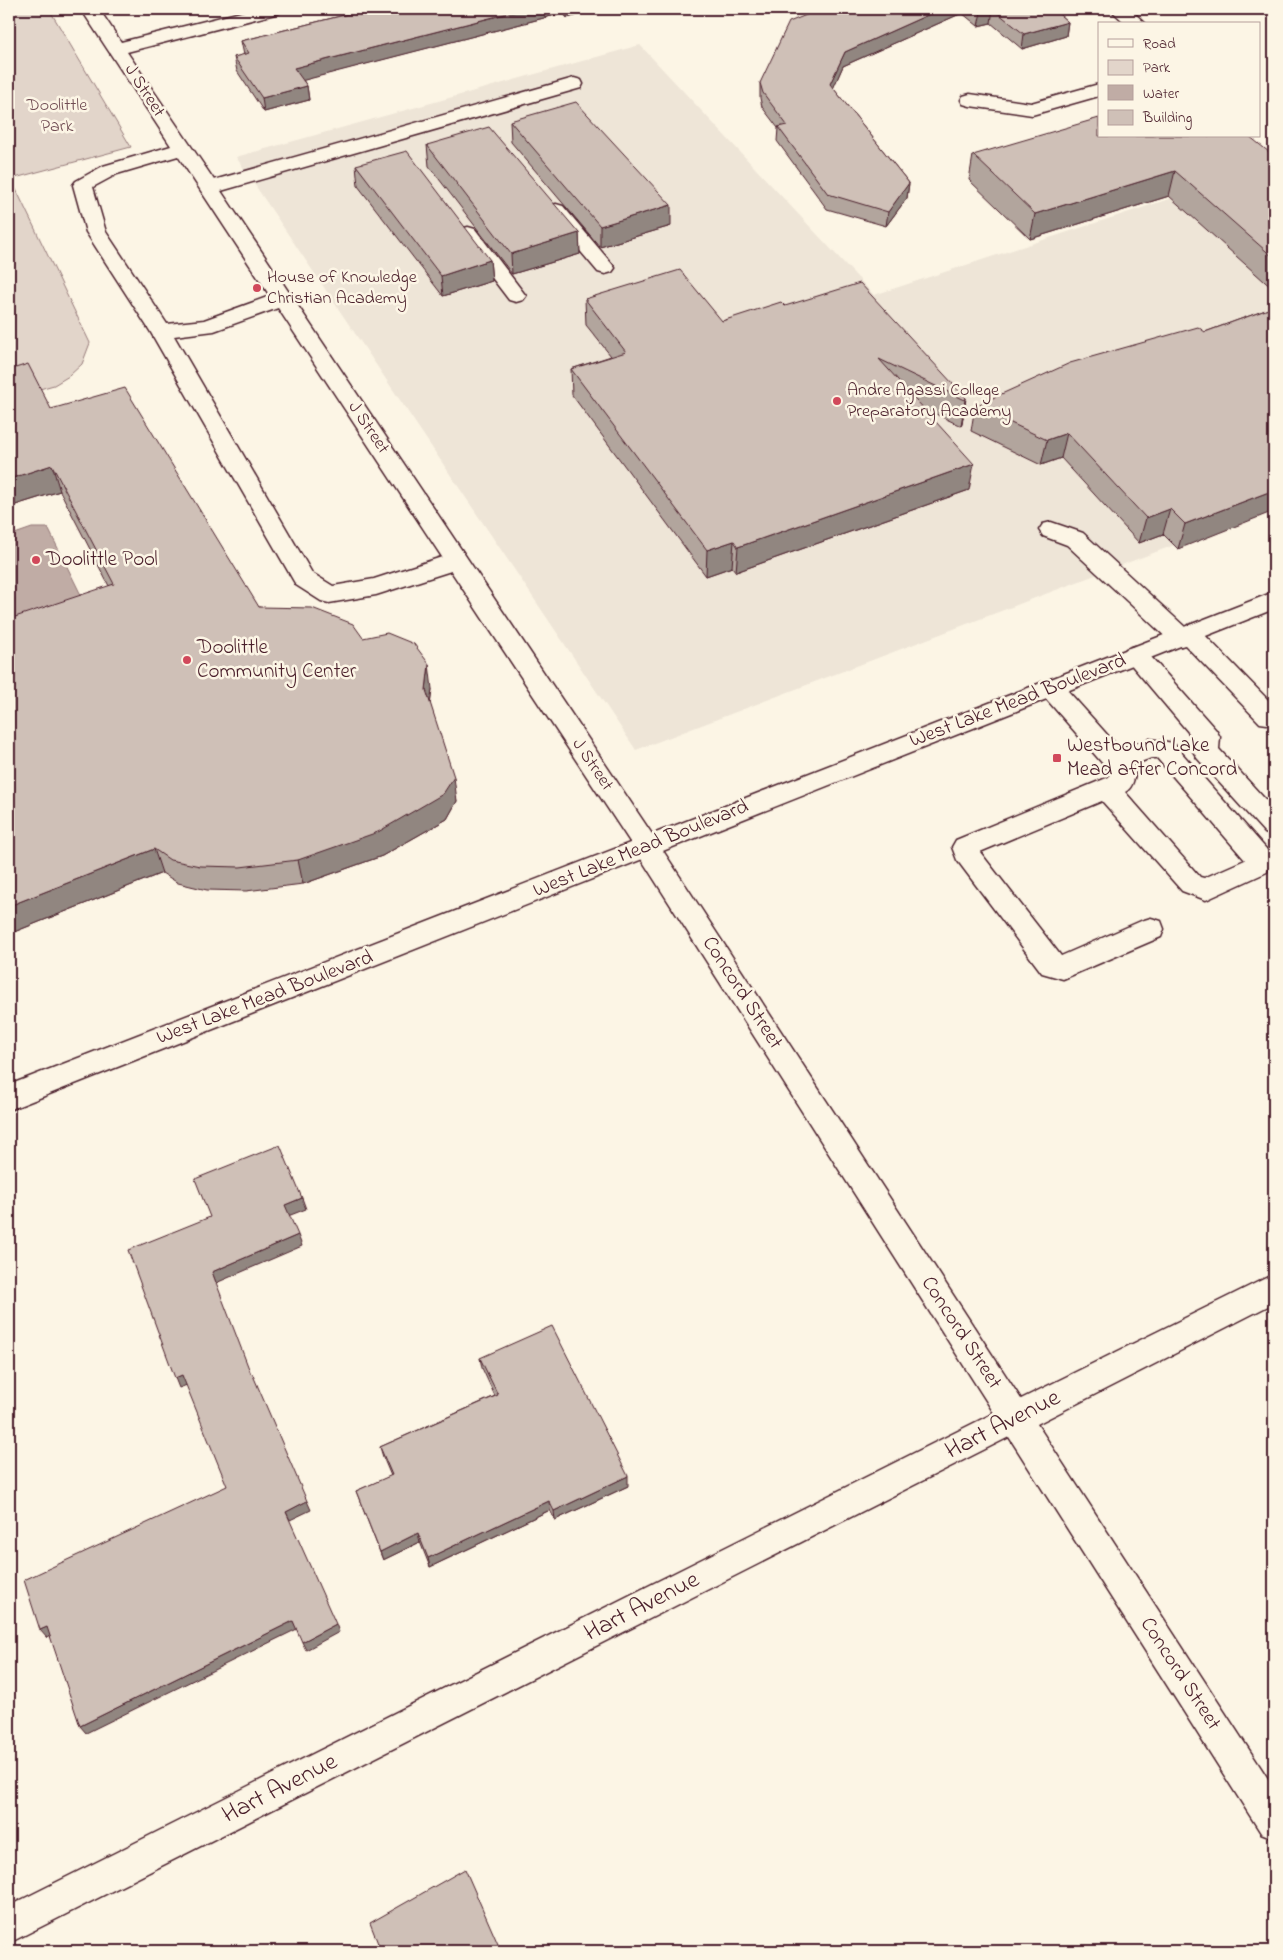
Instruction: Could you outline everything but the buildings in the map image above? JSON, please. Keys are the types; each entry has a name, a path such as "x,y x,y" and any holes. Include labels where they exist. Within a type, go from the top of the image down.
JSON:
{"street":[{"name":"J Street","path":"90,9 648,847"},
{"path":"116,49 273,9"},
{"path":"1119,9 1135,22"},
{"path":"212,194 480,120 574,84"},
{"path":"970,100 1032,109 1098,90"},
{"path":"182,148 110,170 83,185 96,232 160,331 304,579 329,595 376,587 457,561"},
{"path":"212,194 261,184 308,178"},
{"path":"543,194 605,268"},
{"path":"457,220 516,296"},
{"path":"160,331 207,326 283,299"},
{"path":"1051,530 1075,539 1185,635 1269,716 1274,716"},
{"name":"West Lake Mead Boulevard","path":"9,1098 1274,600"},
{"path":"1135,655 1207,737 1206,751 1274,826"},
{"path":"1051,688 1124,770 1120,783 965,847 966,853 1052,965 1063,968 1151,930"},
{"path":"1107,789 1191,884 1206,889 1258,865 1260,858 1164,750 1150,748 1116,761"},
{"name":"Concord Street","path":"648,847 1274,1820"},
{"name":"Hart Avenue","path":"9,1925 1274,1288"}],"shaded area":[{"name":"Andre Agassi College Preparatory Academy","path":"640,45 874,295 1274,165 1274,507 636,750 236,157"}],"green space":[{"name":"Doolittle Park","path":"9,9 49,9 131,147 11,179 90,343 82,364 69,376 54,385 36,390 9,382"}],"water":[{"name":"Doolittle Pool","path":"32,528 48,528 82,597 9,635 9,606 15,600 9,585 9,536"}],"place":[{"name":"House of Knowledge Christian Academy","path":"257,288"},
{"name":"Andre Agassi College Preparatory Academy","path":"837,401"},
{"name":"Doolittle Pool","path":"36,560"},
{"name":"Doolittle Community Center","path":"187,660"},
{"name":"Westbound Lake Mead after Concord","path":"1057,758"}]}
